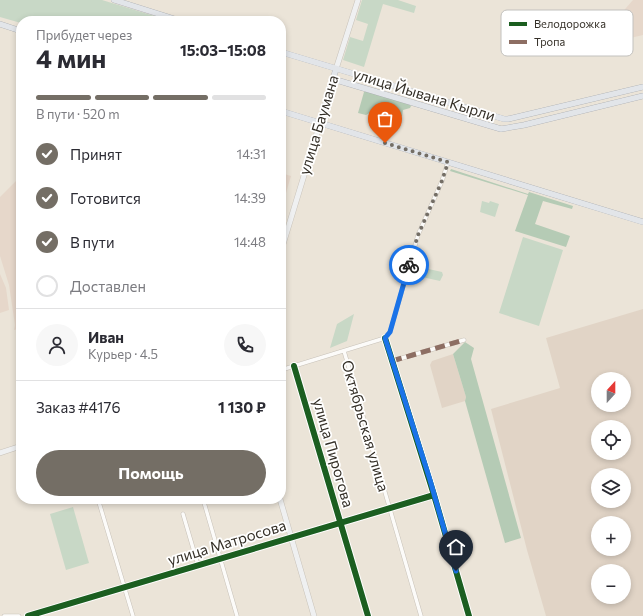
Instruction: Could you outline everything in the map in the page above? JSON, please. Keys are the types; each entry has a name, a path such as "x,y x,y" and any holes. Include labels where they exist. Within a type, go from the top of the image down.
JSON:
{"main road":[{"path":"114,0 165,16"},
{"path":"0,24 16,29"},
{"name":"улица Йывана Кырли","path":"286,54 500,118 508,119 643,87"},
{"name":"улица Баумана","path":"320,123 336,69"},
{"name":"улица Йывана Кырли","path":"334,79 498,128 511,128 643,96"},
{"path":"633,89 636,98"},
{"path":"410,101 413,92"},
{"path":"610,95 612,104"},
{"path":"286,113 643,222"},
{"path":"522,116 524,125"}],"street":[{"name":"улица Баумана","path":"336,69 358,0"},
{"name":"улица Баумана","path":"286,235 320,123"},
{"path":"286,368 385,338 390,332 418,235 442,181 448,162"},
{"path":"385,338 434,495 469,616"},
{"path":"392,361 464,340"},
{"name":"Октябрьская улица","path":"344,351 421,616"},
{"name":"улица Пирогова","path":"294,366 368,616"},
{"path":"0,453 16,448"},
{"name":"улица Матросова","path":"28,616 434,495"},
{"path":"99,504 133,616"},
{"path":"204,504 237,616"},
{"path":"281,504 314,616"},
{"path":"183,514 198,565"},
{"path":"4,616 19,616"}],"shaded area":[{"path":"633,0 643,0 643,35 633,37 633,10 624,10"},
{"path":"286,174 291,176 286,193"},
{"path":"16,181 16,329 14,330 15,325 9,285 0,256 0,197"},
{"path":"0,274 6,288 9,310 0,313"},
{"path":"643,309 643,616 546,616 527,550 491,409 560,388 546,338"},
{"path":"453,354 466,397 465,401 442,408 430,365 432,361"}],"green space":[{"path":"0,0 102,0 155,16 16,16 16,22 0,17"},
{"path":"362,0 398,0 416,6 414,13 383,4 364,67 343,60 350,37 363,41 368,24 356,20"},
{"path":"368,91 408,103 411,106 410,108 403,110 402,116 397,117 393,108 383,105 366,115 358,113 364,92"},
{"path":"451,169 528,194 529,192 573,206 572,209 543,201 535,224 570,236 566,247 515,231 528,195 450,171"},
{"path":"482,201 489,203 490,201 499,204 495,217 480,212"},
{"path":"523,237 563,250 539,326 499,313"},
{"path":"424,268 442,272 443,275 440,281 422,277 421,270"},
{"path":"354,314 347,341 330,348 337,324"},
{"path":"465,342 474,348 471,359 521,538 505,543 453,354"},
{"path":"73,507 89,563 66,570 50,514"}],"marked path":[{"path":"392,361 464,340"}],"cycle path":[{"path":"385,338 434,495 469,616"},
{"path":"294,366 368,616"},
{"path":"28,616 434,495"}],"way so far":[{"path":"385,143 448,162 442,181 418,235 409,265"}],"route":[{"path":"409,265 390,332 385,338 430,480 456,571"}]}
